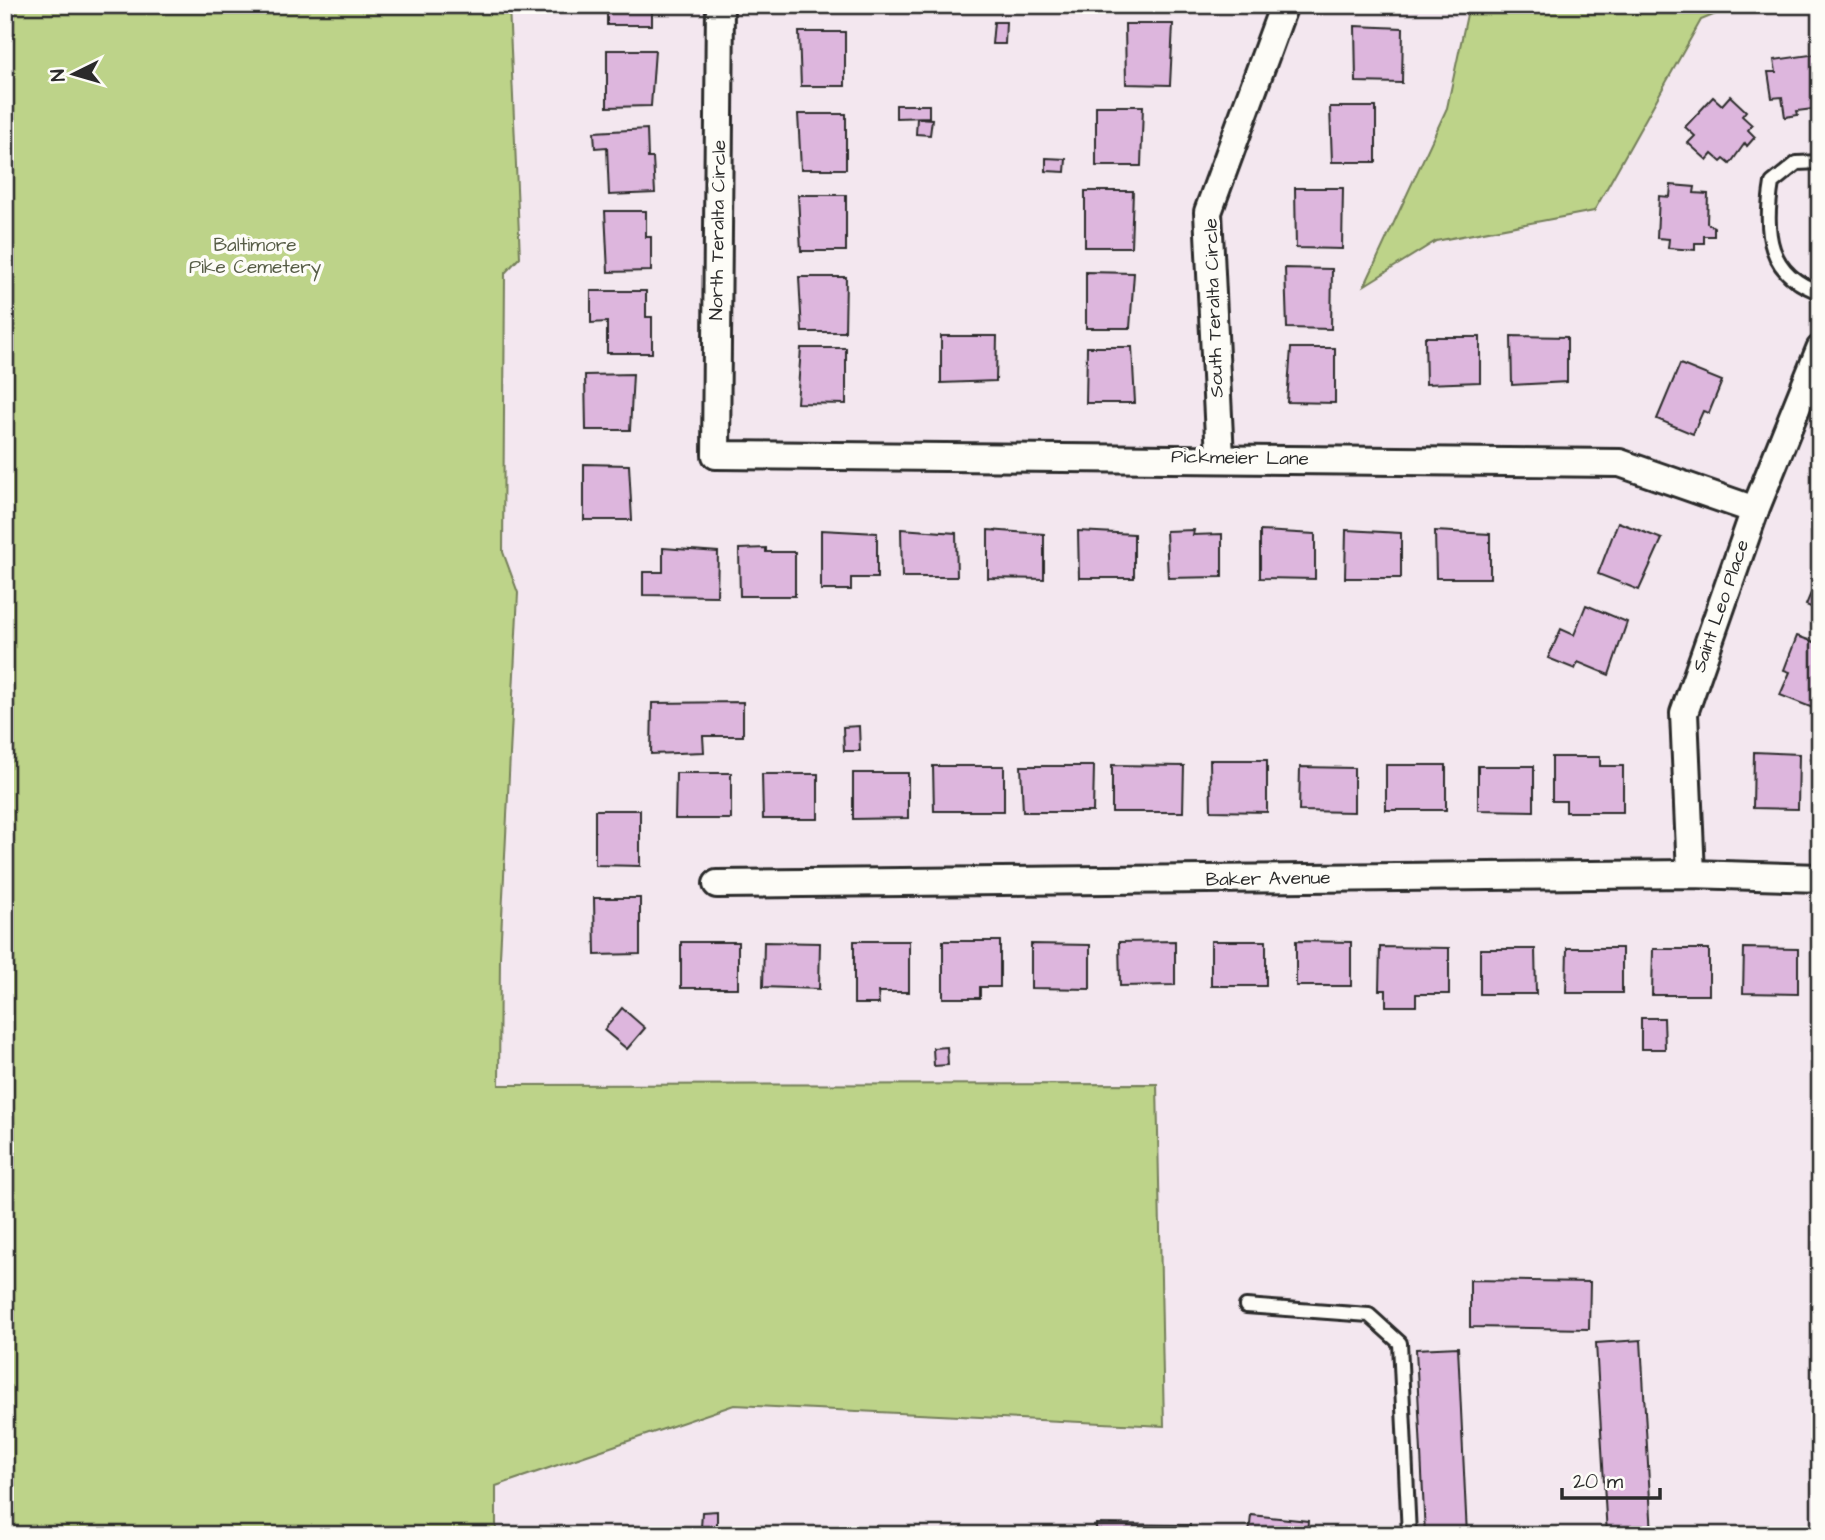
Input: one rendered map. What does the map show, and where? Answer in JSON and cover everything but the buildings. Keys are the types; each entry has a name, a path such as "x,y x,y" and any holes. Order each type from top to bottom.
{"street":[{"name":"North Teralta Circle","path":"716,455 720,5"},
{"name":"South Teralta Circle","path":"1220,457 1208,212 1284,5"},
{"name":"Saint Leo Place","path":"1691,874 1684,713 1755,510 1820,349"},
{"name":"Pickmeier Lane","path":"716,455 1220,457 1620,463 1755,510"},
{"name":"Baker Avenue","path":"717,884 1691,874 1820,878"}],"lane":[{"path":"1820,162 1797,163 1772,183 1766,220 1777,260 1804,287 1820,292"},
{"path":"1246,1306 1369,1315 1400,1343 1409,1535"}],"green space":[{"name":"Baltimore Pike Cemetery","path":"5,5 509,5 520,257 505,273 503,552 518,593 500,957 499,1085 1157,1084 1164,1426 734,1405 496,1486 496,1535 5,1535"},
{"path":"1469,5 1738,5 1701,20 1594,211 1436,241 1365,285 1447,108"}]}
